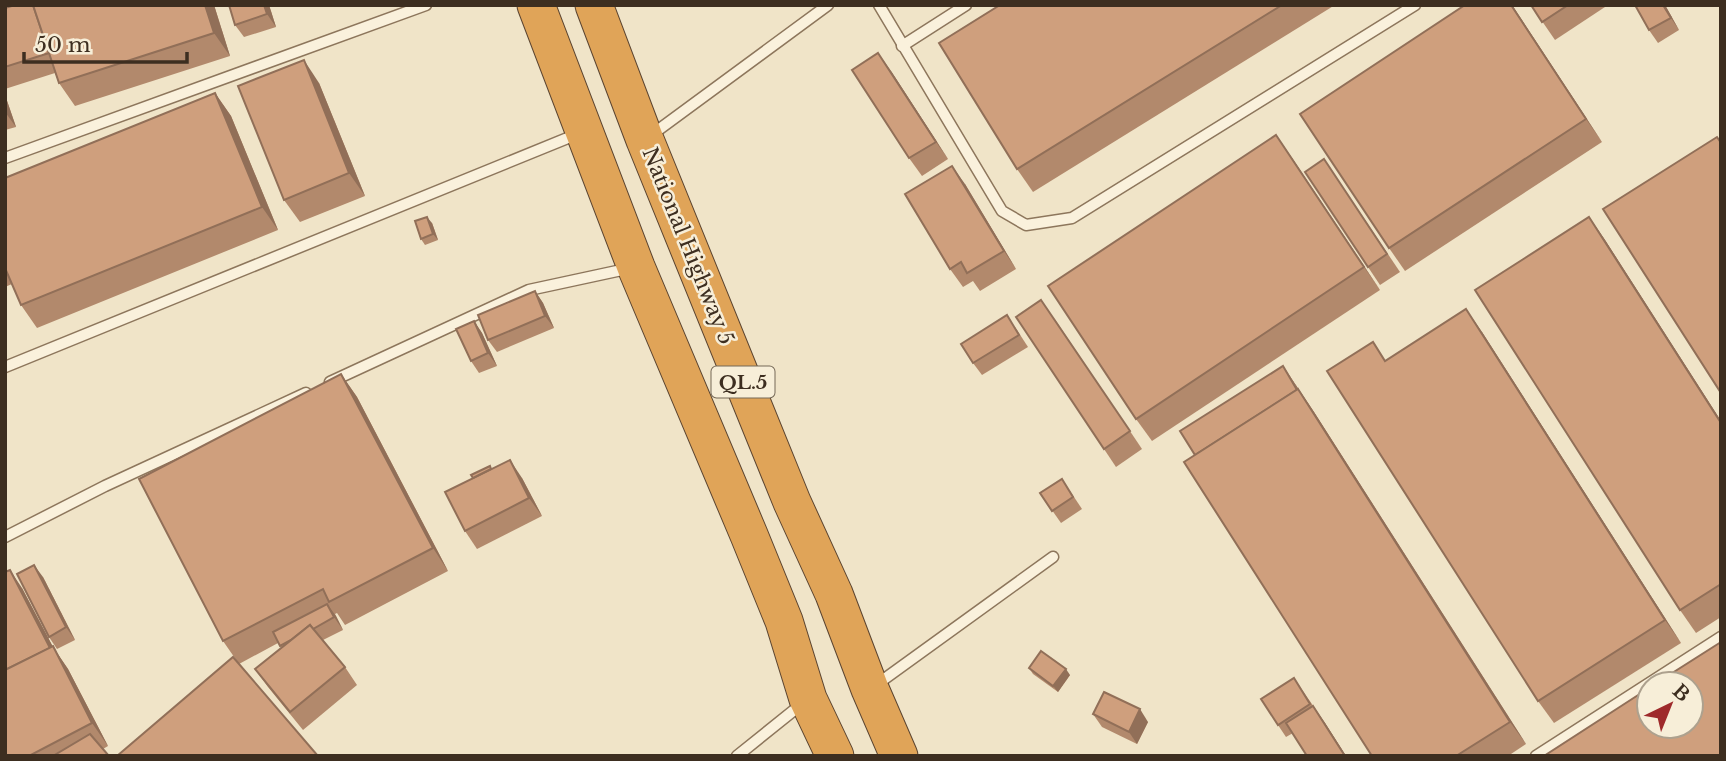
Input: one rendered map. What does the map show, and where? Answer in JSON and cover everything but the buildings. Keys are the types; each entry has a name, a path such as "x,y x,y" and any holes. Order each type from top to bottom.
{"highway":[{"name":"QL.5","path":"536,5 636,267 783,621 808,699 833,755"},
{"name":"National Highway 5","path":"594,5 645,140 792,502 834,594 870,689 900,756"}],"lane":[{"path":"5,158 426,5"},
{"path":"645,140 828,5"},
{"path":"879,5 1002,211 1026,225 1072,218 1415,5"},
{"path":"902,46 966,5"},
{"path":"5,367 583,132"},
{"path":"5,537 105,486 529,290 636,267"},
{"path":"870,689 1053,557"},
{"path":"1536,756 1721,637"},
{"path":"737,756 808,699"}]}
